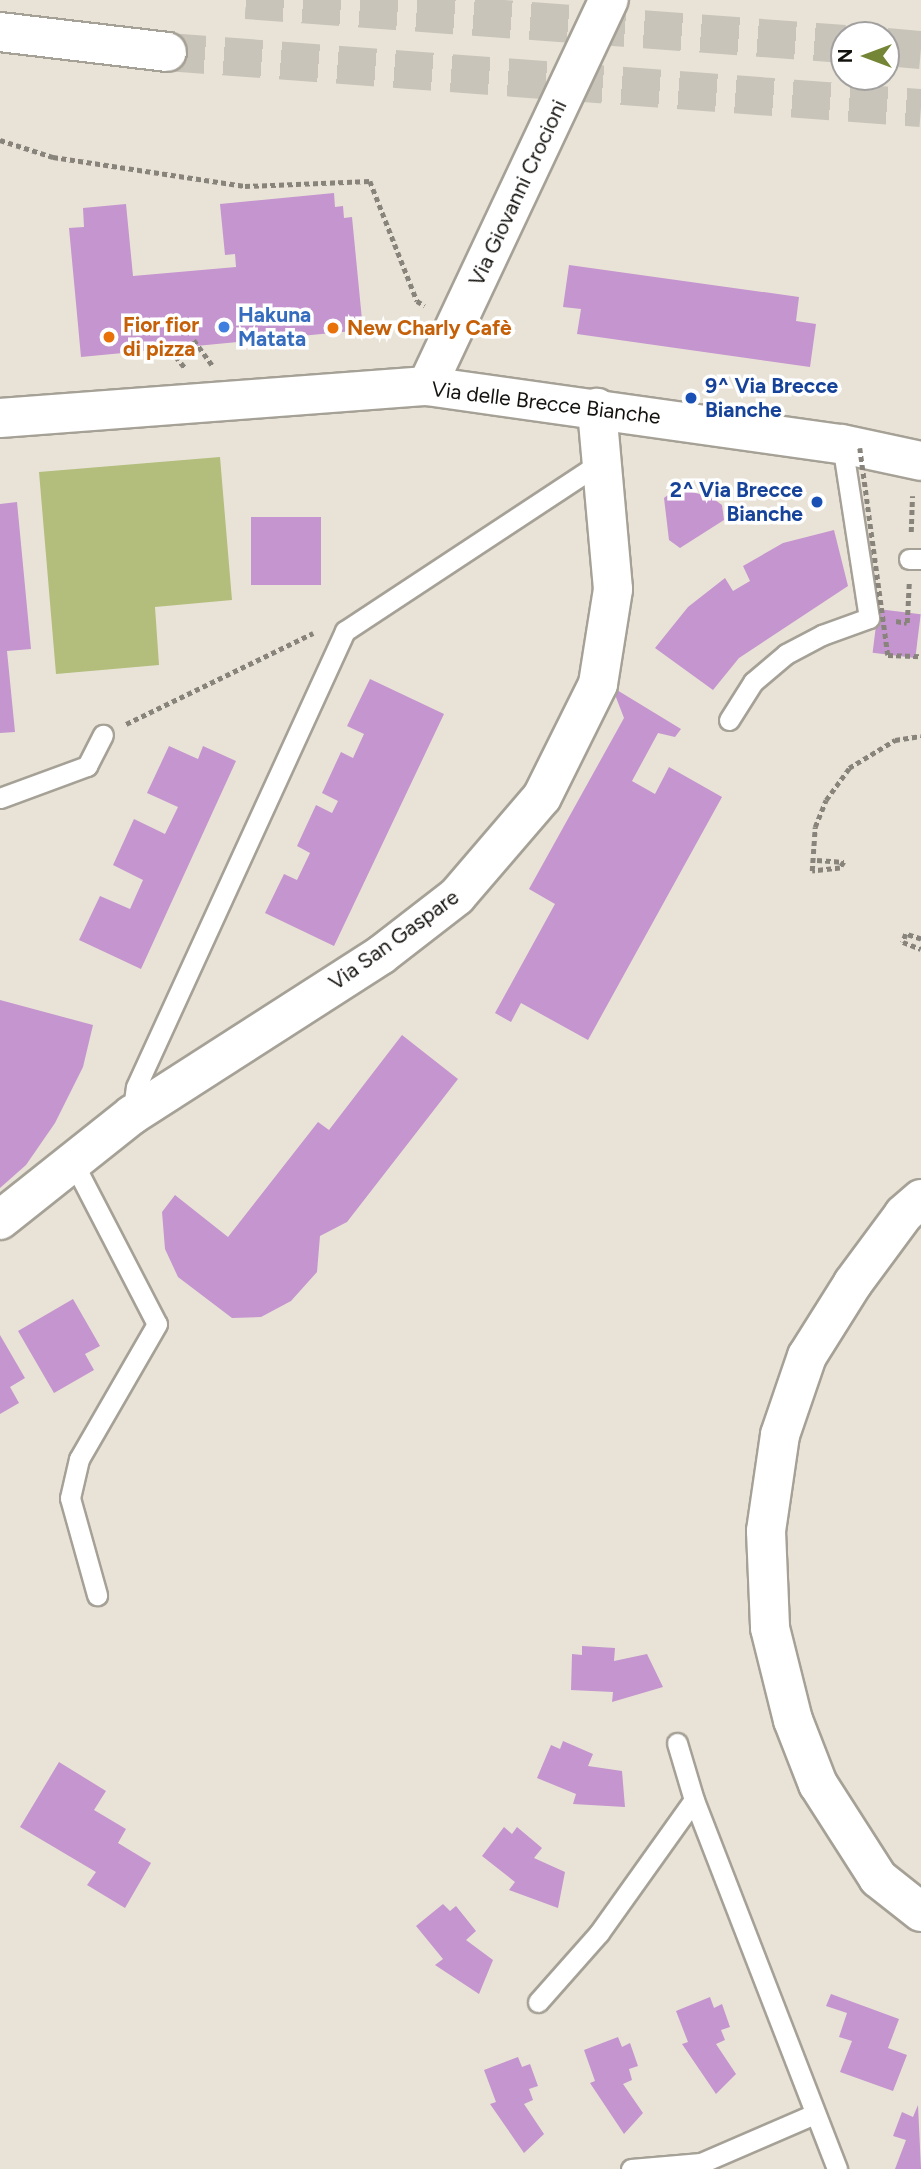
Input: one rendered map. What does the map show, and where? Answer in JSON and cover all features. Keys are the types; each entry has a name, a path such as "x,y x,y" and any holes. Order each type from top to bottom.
{"main road":[{"name":"Via Giovanni Crocioni","path":"427,386 609,0"},
{"path":"0,32 167,52"},
{"name":"Via delle Brecce Bianche","path":"0,418 427,386 851,446 917,461"},
{"name":"Via San Gaspare","path":"0,1220 132,1115 381,955 457,896 542,797 598,684 613,589 597,408"},
{"path":"921,1199 904,1214 860,1273 807,1356 780,1436 766,1531 770,1628 793,1720 818,1784 878,1878 921,1912"}],"lane":[{"path":"729,720 753,681 786,654 822,635 869,618 851,446"},
{"path":"132,1115 135,1087 345,631 601,462"},
{"path":"0,798 87,766 103,735"},
{"path":"73,1162 157,1324 79,1459 70,1499 97,1595"},
{"path":"677,1743 694,1800 812,2115 836,2169"},
{"path":"538,2002 599,1933 694,1800"},
{"path":"631,2169 701,2162 812,2115"}],"path":[{"path":"0,139 53,157 246,186 370,181 417,301 456,325"},
{"path":"194,340 219,374"},
{"path":"164,343 191,375"},
{"path":"851,446 888,655 921,656"},
{"path":"869,618 907,623 915,559 917,461"},
{"path":"103,735 320,630 345,631"},
{"path":"817,860 844,862 840,868 812,871 815,827 826,800 849,768 895,740 921,736"},
{"path":"921,939 906,934 903,942 921,949"}],"green space":[{"path":"220,457 232,600 155,607 159,665 56,674 39,472"}],"building":[{"path":"334,193 335,207 343,206 344,218 352,217 363,330 81,357 69,228 84,227 83,208 126,204 133,276 236,267 235,254 225,255 220,204"},
{"path":"569,265 799,297 796,321 816,324 810,367 577,334 581,309 563,307"},
{"path":"677,488 711,497 722,505 724,520 680,548 669,540 664,498"},
{"path":"17,502 31,649 7,651 15,732 0,733 0,504"},
{"path":"251,517 321,517 321,585 251,585"},
{"path":"834,530 848,586 739,658 713,690 655,648 688,607 725,578 733,591 750,581 743,566 783,543"},
{"path":"878,609 921,614 915,658 873,653"},
{"path":"370,679 444,714 334,946 265,913 284,874 297,880 310,853 297,846 316,805 332,813 338,801 322,793 341,752 353,758 364,734 347,726"},
{"path":"612,687 681,729 675,737 658,733 632,781 655,794 669,767 722,797 588,1040 521,1003 511,1022 495,1013 555,904 529,889 624,718"},
{"path":"169,746 198,759 203,746 236,761 141,969 79,940 100,896 130,909 143,880 113,865 134,819 165,834 178,807 147,793"},
{"path":"0,1000 93,1025 83,1067 55,1123 26,1165 0,1188"},
{"path":"402,1035 458,1079 347,1222 320,1236 317,1272 291,1301 261,1317 232,1318 178,1277 165,1249 162,1212 175,1195 228,1237 318,1122 329,1130"},
{"path":"73,1299 100,1346 85,1354 94,1370 54,1393 18,1331"},
{"path":"0,1335 25,1378 10,1387 19,1403 0,1414"},
{"path":"582,1646 615,1648 614,1661 647,1654 663,1687 612,1702 613,1692 571,1690 572,1654 582,1655"},
{"path":"563,1741 593,1754 588,1766 622,1771 625,1807 573,1804 576,1794 537,1778 551,1745 560,1749"},
{"path":"59,1762 106,1791 94,1810 126,1829 118,1843 151,1863 125,1908 87,1885 96,1872 20,1827"},
{"path":"504,1827 512,1834 517,1827 542,1848 534,1858 565,1872 558,1908 509,1890 515,1882 482,1856"},
{"path":"443,1904 450,1911 456,1906 476,1931 466,1940 493,1960 479,1994 435,1965 443,1959 416,1926"},
{"path":"831,1994 899,2019 888,2048 907,2055 893,2091 840,2072 852,2041 839,2037 847,2013 826,2006"},
{"path":"710,1997 714,2008 722,2004 730,2027 721,2030 725,2040 716,2044 736,2074 716,2094 682,2044 688,2042 676,2011"},
{"path":"618,2037 622,2047 630,2043 638,2066 629,2069 632,2080 623,2084 643,2113 624,2134 590,2083 595,2081 584,2050"},
{"path":"518,2057 522,2067 530,2064 538,2086 529,2089 533,2100 524,2104 544,2134 524,2153 490,2104 496,2102 484,2070"},
{"path":"918,2105 921,2169 895,2169 906,2140 893,2136 902,2112 913,2117"}],"tunnel":[{"path":"246,0 830,43"},
{"path":"900,48 921,50"},
{"path":"167,52 921,108"}],"place":[{"name":"Hakuna Matata","path":"224,327"},
{"name":"New Charly Cafè","path":"333,328"},
{"name":"Fior fior di pizza","path":"109,337"},
{"name":"9^ Via Brecce Bianche","path":"691,398"},
{"name":"2^ Via Brecce Bianche","path":"817,502"}]}
